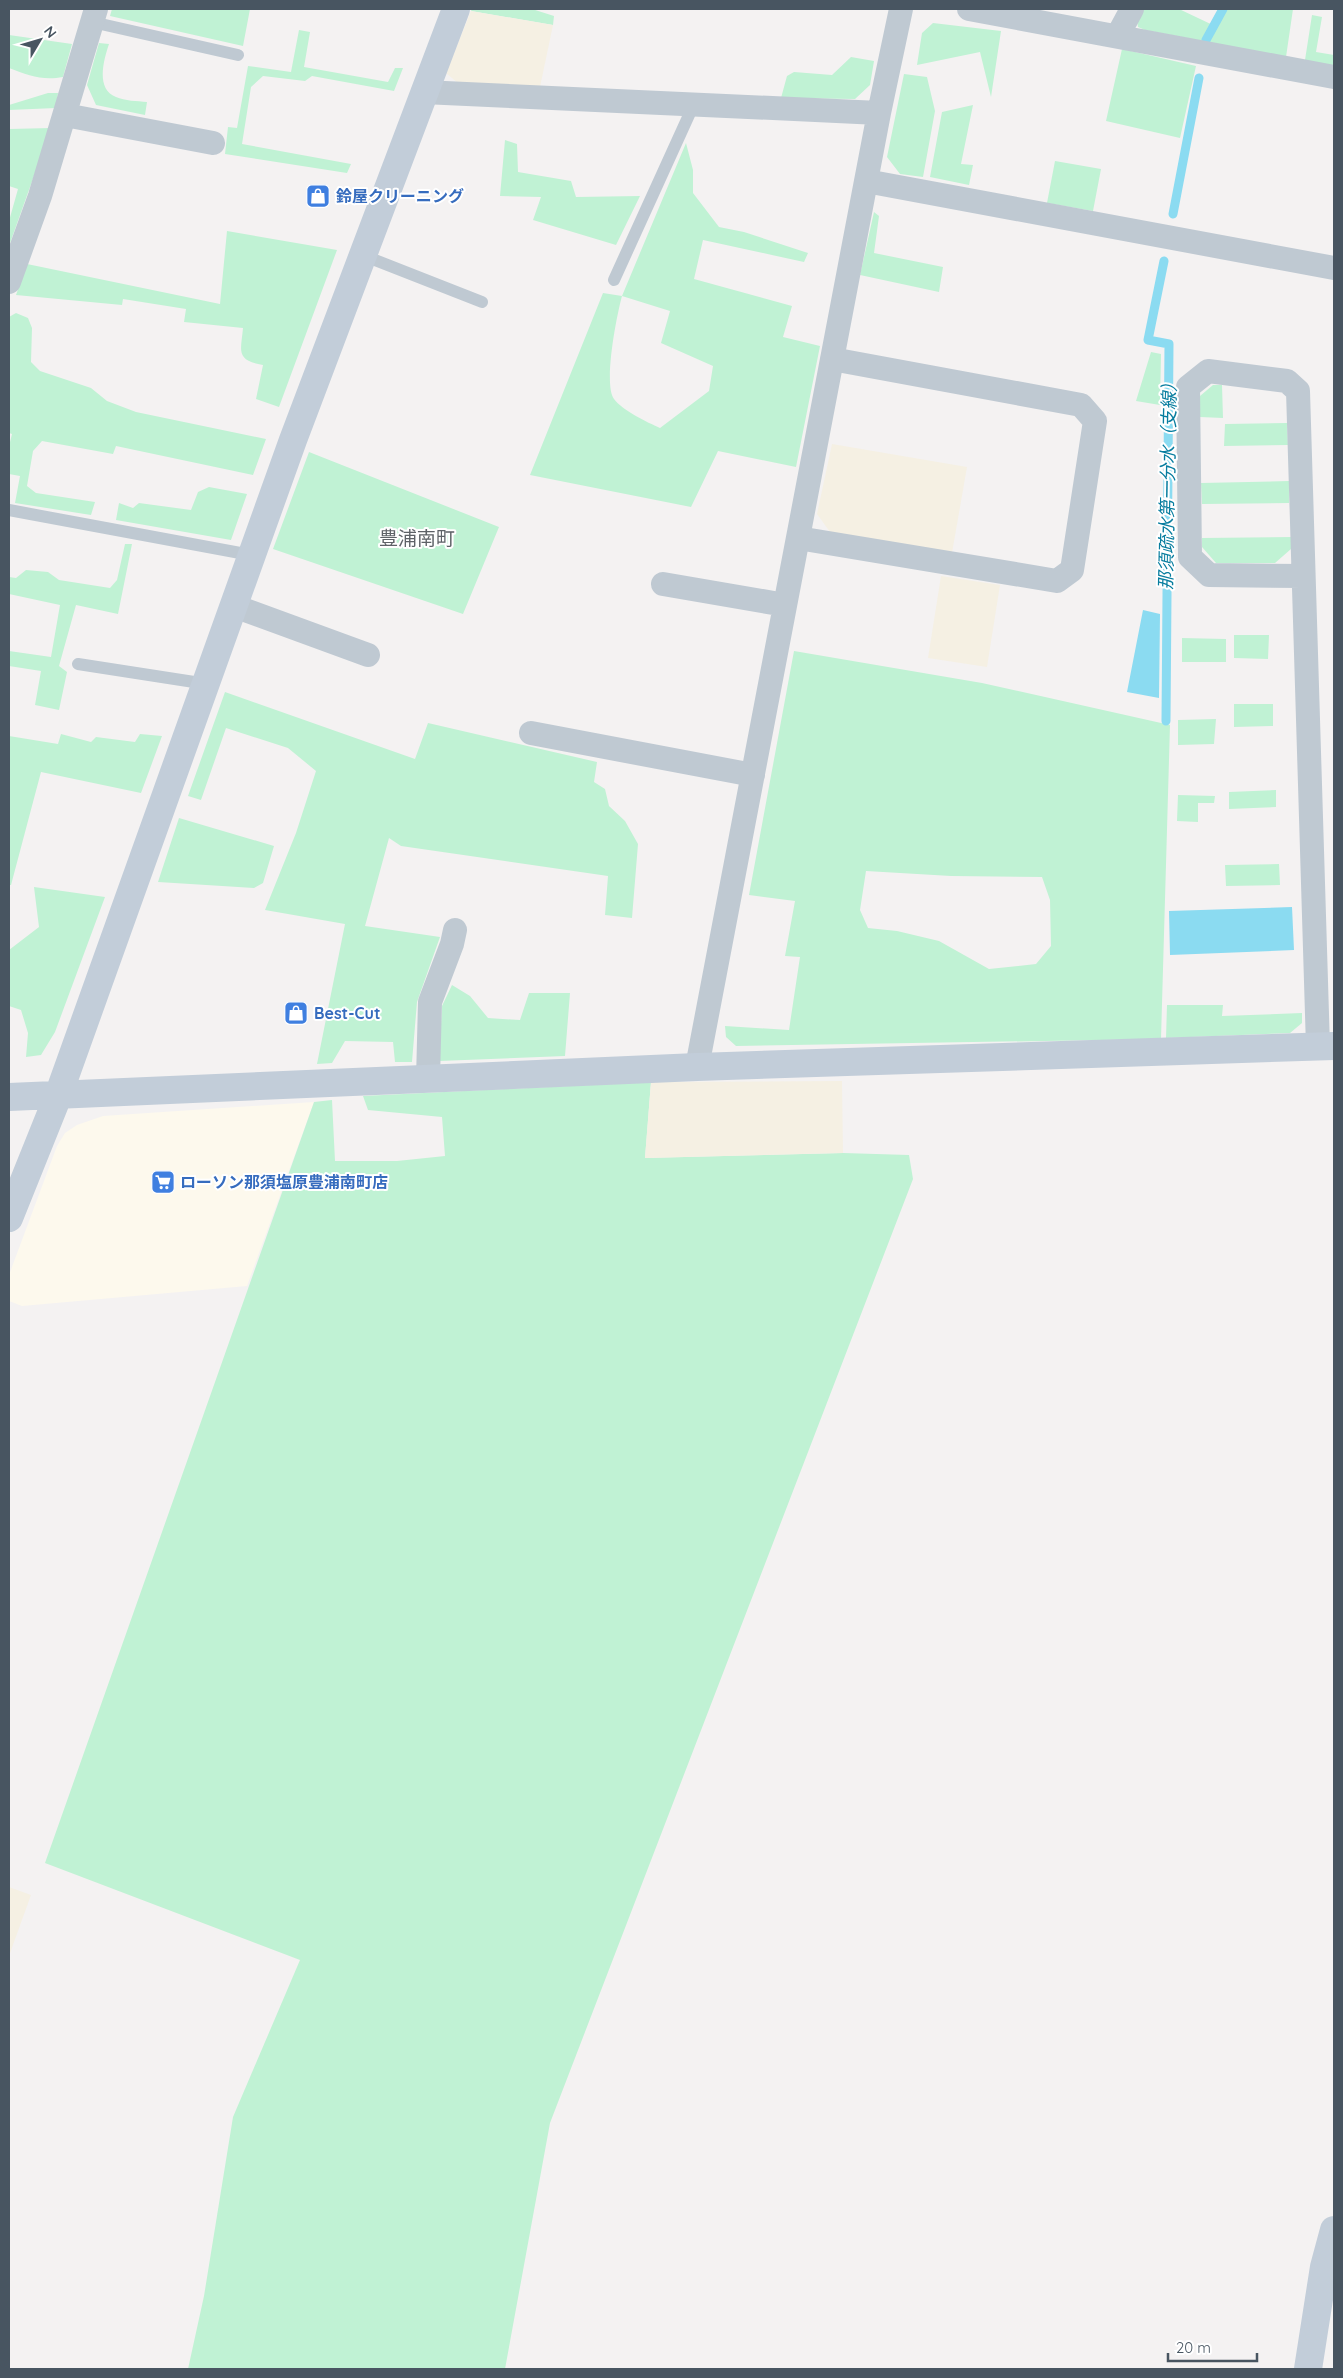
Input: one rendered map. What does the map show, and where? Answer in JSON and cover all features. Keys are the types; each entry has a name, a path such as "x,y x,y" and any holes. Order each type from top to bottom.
{"street":[{"path":"9,1218 58,1096 252,555 362,255 456,9"},
{"path":"697,1067 878,113 900,9"},
{"path":"969,9 1118,35 1334,77"},
{"path":"1118,35 1132,9"},
{"path":"9,282 40,196 94,15"},
{"path":"423,92 878,113"},
{"path":"65,114 214,143"},
{"path":"866,181 1334,268"},
{"path":"798,538 1057,581 1072,570 1095,421 1080,405 832,359"},
{"path":"9,1097 697,1067 1326,1046 1303,576 1298,391 1287,380 1208,371 1188,387 1190,557 1209,575 1303,576"},
{"path":"663,584 785,605"},
{"path":"234,606 368,655"},
{"path":"531,733 753,775"},
{"path":"428,1079 430,1002 452,944 455,930"},
{"path":"1308,2369 1324,2267 1334,2230"}],"lane":[{"path":"94,15 238,55"},
{"path":"614,280 694,104"},
{"path":"362,255 482,302"},
{"path":"9,510 252,555"},
{"path":"78,664 207,684"}],"shaded area":[{"path":"314,1102 247,1286 22,1306 9,1301 9,1275 57,1146 65,1133 77,1125 103,1116"}],"green space":[{"path":"112,9 250,9 243,46 110,16"},
{"path":"472,9 532,9 554,16 553,25 471,11"},
{"path":"1143,9 1179,9 1217,27 1227,9 1293,9 1286,57 1145,30 1138,27 1137,20"},
{"path":"1312,15 1322,17 1316,52 1334,55 1334,66 1305,60"},
{"path":"933,23 1001,31 991,97 980,52 917,65 922,33"},
{"path":"299,30 310,32 304,67 388,82 395,68 403,68 394,91 312,76 305,81 263,76 251,87 242,144 351,164 347,173 225,154 228,127 237,128 248,66 291,72"},
{"path":"9,35 72,44 63,77 42,78 9,68"},
{"path":"99,43 109,44 103,65 105,87 109,93 116,97 131,101 147,102 145,115 96,105 87,85"},
{"path":"1122,49 1196,66 1180,138 1106,121"},
{"path":"851,57 874,61 870,85 855,99 781,98 787,76 794,72 832,75"},
{"path":"904,74 927,77 935,111 923,177 900,174 887,157"},
{"path":"48,93 58,93 56,108 9,110 9,105"},
{"path":"973,105 961,164 973,165 969,185 930,177 942,112"},
{"path":"51,128 9,246 9,221 18,189 9,186 9,129"},
{"path":"505,140 517,144 518,172 571,181 576,197 640,196 616,245 533,220 541,197 500,196"},
{"path":"686,143 693,170 693,193 719,227 744,232 808,253 804,262 703,240 694,279 792,306 783,337 820,346 796,467 718,451 691,507 530,475 603,293 622,296","holes":["622,296 670,311 661,343 713,366 709,391 660,428 629,412 614,399 611,391 610,365 614,333"]},
{"path":"1055,161 1101,169 1093,211 1047,203"},
{"path":"874,212 879,216 874,253 943,267 939,292 860,275"},
{"path":"227,231 337,250 279,407 256,399 263,365 254,363 244,357 241,348 243,328 184,322 186,309 123,299 122,305 16,295 27,264 220,304"},
{"path":"16,313 28,318 32,328 31,362 40,371 91,388 107,401 136,412 266,439 253,475 116,446 113,454 42,441 33,451 27,486 36,493 95,502 91,515 15,503 20,476 9,474 9,446 12,434 9,433 9,317"},
{"path":"1151,352 1161,354 1160,405 1136,401"},
{"path":"1213,385 1222,385 1223,418 1200,417 1200,396"},
{"path":"1287,423 1288,445 1224,446 1225,424"},
{"path":"309,452 499,527 463,614 273,549"},
{"path":"1289,481 1289,503 1202,504 1201,483"},
{"path":"209,487 247,494 231,540 116,520 119,503 133,508 139,503 191,510 198,492"},
{"path":"1293,537 1291,549 1275,563 1216,563 1202,547 1202,538"},
{"path":"125,544 132,544 118,614 76,605 59,666 67,672 59,710 35,705 41,671 9,666 9,651 51,657 60,605 9,594 9,577 16,578 26,570 48,572 59,580 110,588 117,580"},
{"path":"1234,635 1269,635 1268,659 1234,658"},
{"path":"1182,638 1226,639 1226,662 1182,662"},
{"path":"794,651 982,683 1170,725 1161,1039 736,1046 726,1037 725,1026 789,1030 800,957 785,956 795,901 749,895","holes":["866,871 951,876 1042,877 1050,900 1051,946 1036,964 989,969 939,941 897,931 868,928 860,910"]},
{"path":"225,692 415,759 428,723 597,762 594,782 605,789 609,806 625,821 638,844 632,918 605,915 608,876 401,846 389,838 365,926 440,937 417,1002 412,1062 395,1062 393,1042 345,1041 332,1063 317,1064 345,924 265,910 296,833 316,771 288,748 226,728 201,800 188,796"},
{"path":"1234,704 1273,704 1273,726 1234,727"},
{"path":"1216,719 1214,744 1178,745 1178,720"},
{"path":"61,734 91,742 96,737 135,742 140,734 162,736 141,793 41,772 11,885 9,885 9,736 58,744"},
{"path":"1276,790 1276,807 1229,809 1229,792"},
{"path":"1178,795 1215,796 1214,803 1198,803 1198,822 1177,821"},
{"path":"179,818 274,846 263,883 254,888 158,882"},
{"path":"1279,864 1280,885 1226,886 1225,865"},
{"path":"34,887 105,897 55,1032 41,1055 26,1057 28,1033 21,1010 9,1006 9,950 39,927"},
{"path":"452,985 470,996 488,1018 520,1020 529,993 570,993 565,1056 439,1061 442,1006"},
{"path":"1167,1005 1223,1005 1222,1016 1302,1013 1302,1023 1290,1033 1166,1038"},
{"path":"651,1082 645,1158 843,1153 909,1155 913,1179 550,2123 505,2369 188,2369 204,2296 233,2117 300,1960 45,1863 314,1102 332,1100 335,1161 397,1161 445,1156 442,1117 368,1110 363,1096"}],"sand":[{"path":"471,11 553,25 540,87 459,84 446,73"},
{"path":"832,444 967,467 952,553 830,532 817,514"},
{"path":"941,576 1000,585 987,667 928,658"},
{"path":"842,1081 843,1153 645,1158 651,1082"},
{"path":"9,1887 31,1895 9,1956"}],"water":[{"path":"1143,610 1160,614 1159,698 1127,692"},
{"path":"1292,907 1294,950 1170,955 1169,911"}],"waterway":[{"name":"那須疏水第一分水（支線）","path":"1206,40 1223,9"},
{"name":"那須疏水第一分水（支線）","path":"1173,214 1199,78"},
{"name":"那須疏水第一分水（支線）","path":"1164,261 1148,340 1169,344 1166,721"}],"place":[{"name":"鈴屋クリーニング","path":"318,196"},
{"name":"Best-Cut","path":"296,1013"},
{"name":"ローソン那須塩原豊浦南町店","path":"163,1182"}],"district":[{"name":"豊浦南町","path":"417,538"}]}
